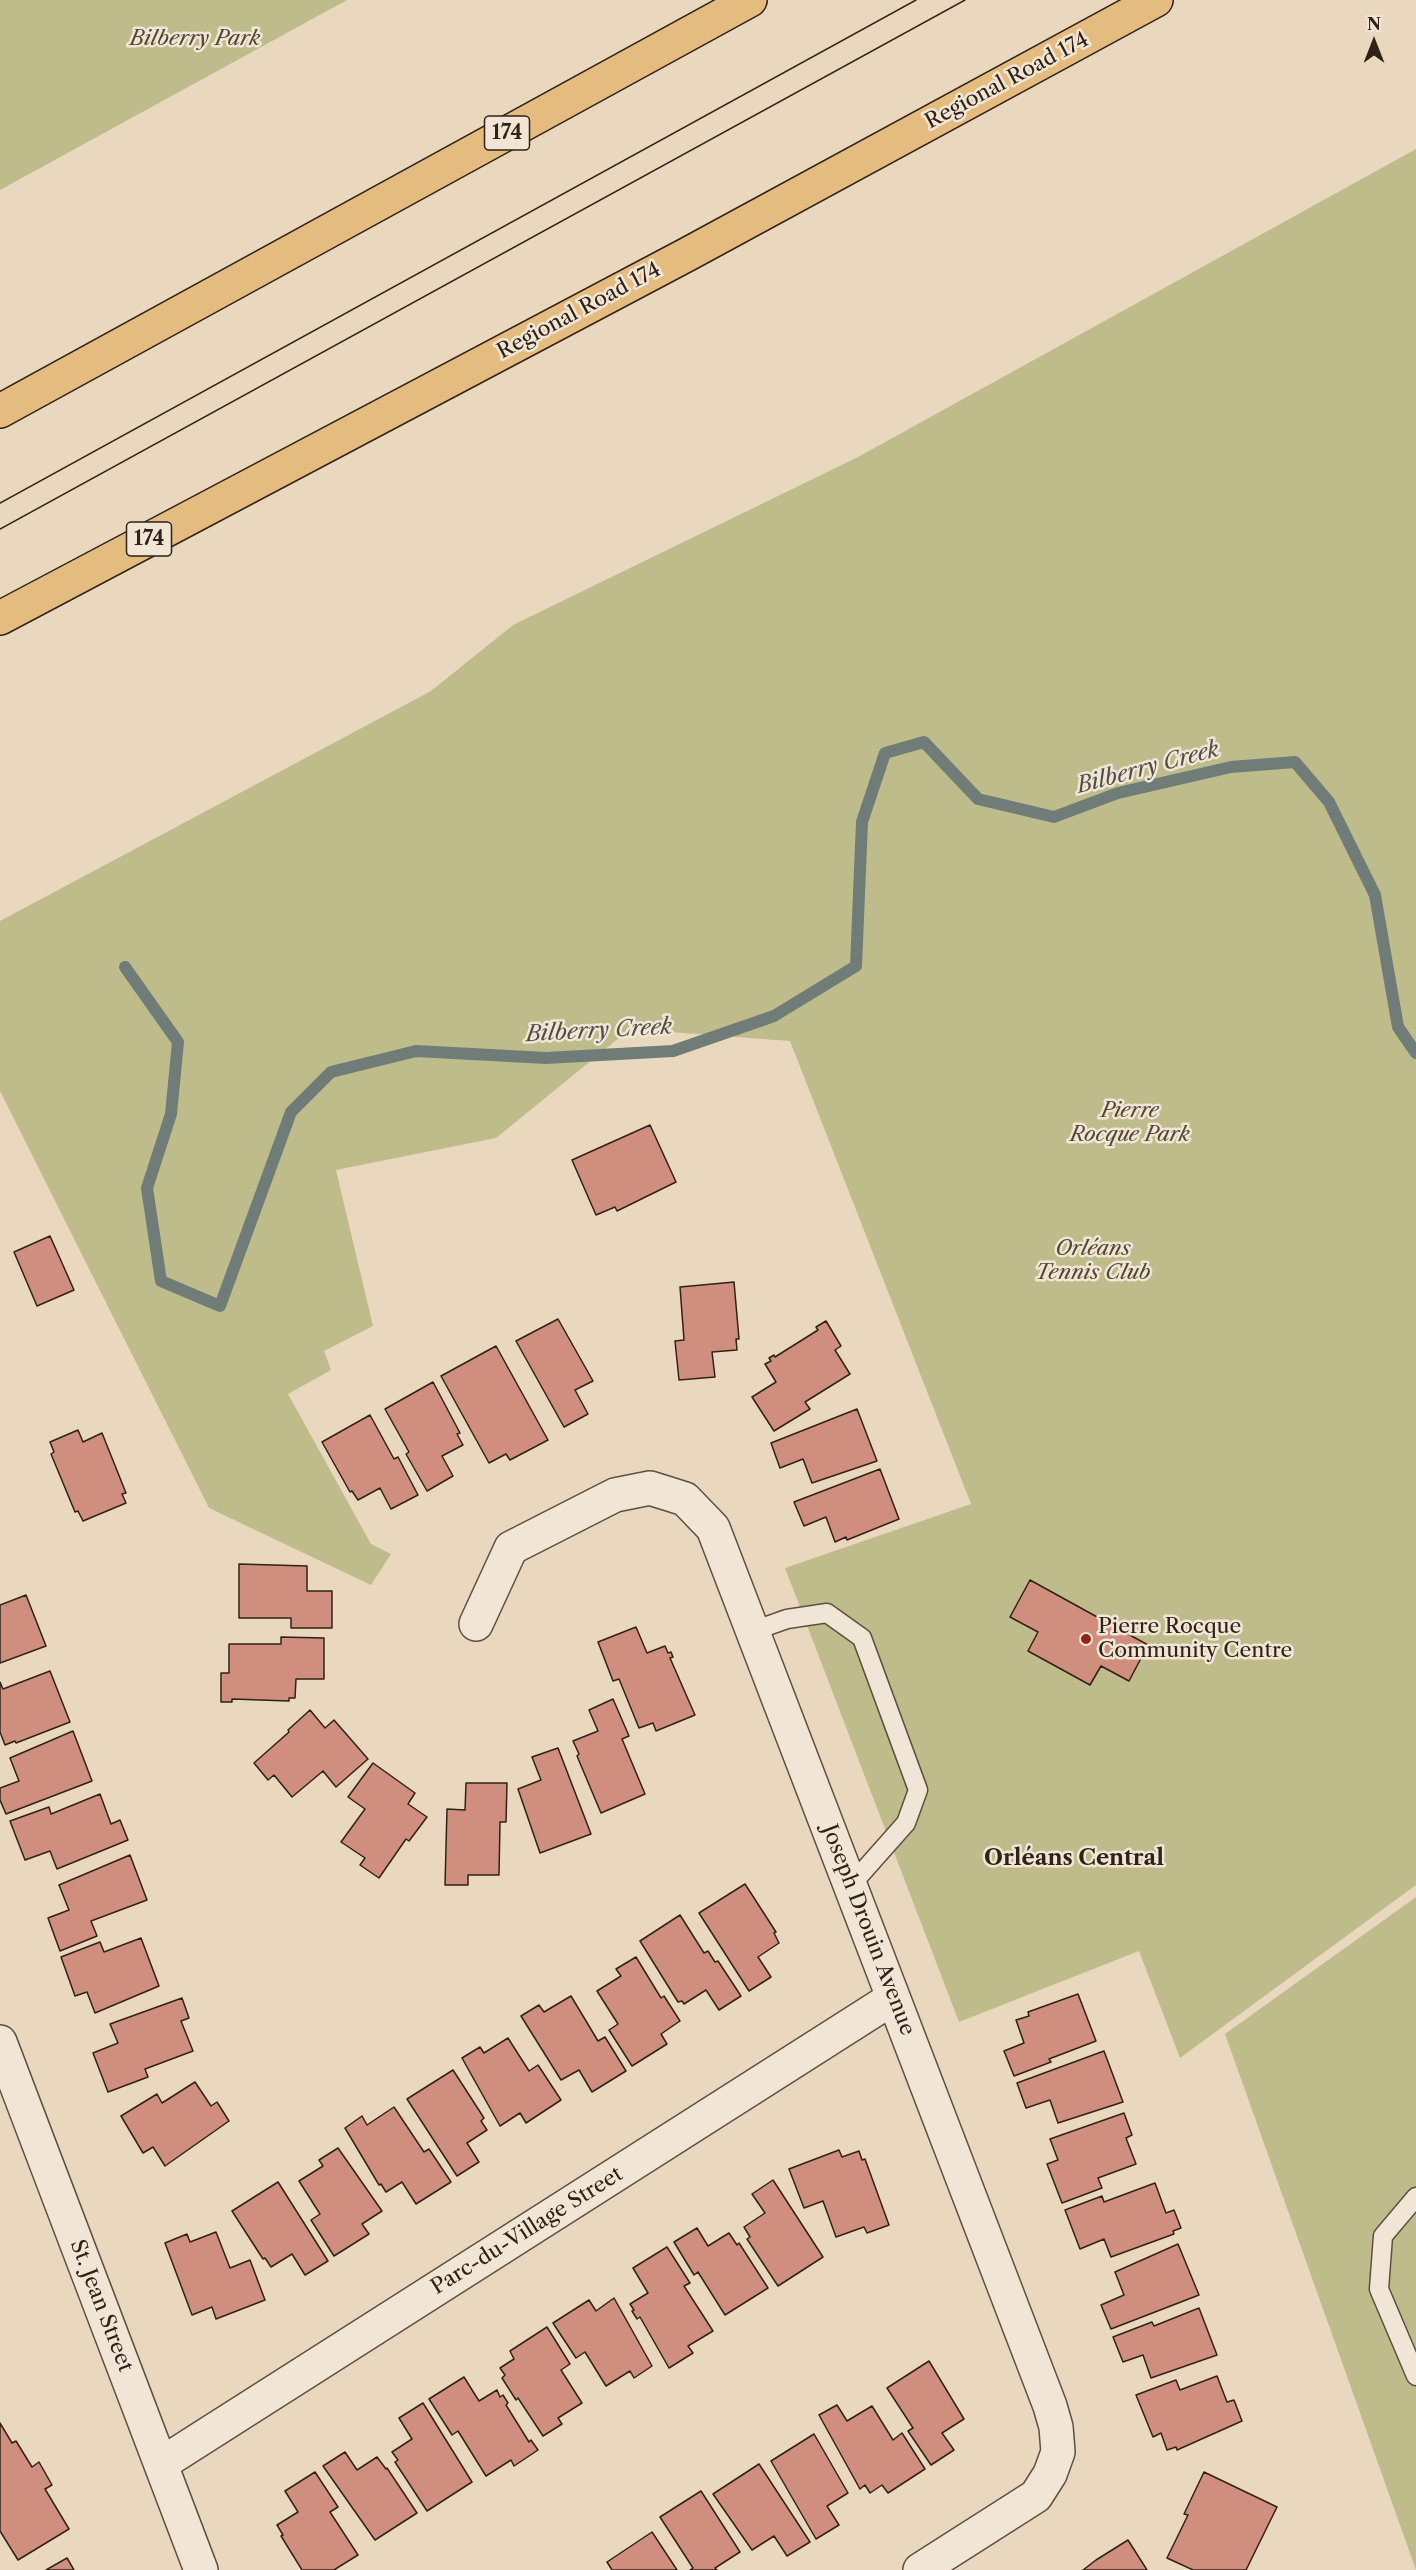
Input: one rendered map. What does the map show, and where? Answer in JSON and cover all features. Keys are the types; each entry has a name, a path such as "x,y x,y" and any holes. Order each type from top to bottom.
{"highway":[{"name":"174","path":"0,411 750,0"},
{"name":"Regional Road 174","path":"0,618 688,254 1156,0"},
{"path":"688,254 1174,0"}],"street":[{"name":"Joseph Drouin Avenue","path":"476,1624 511,1548 615,1495 650,1488 685,1499 713,1527 1050,2406 1056,2427 1058,2452 1050,2474 1036,2496 920,2570"},
{"name":"Parc-du-Village Street","path":"161,2464 893,1998"},
{"name":"St. Jean Street","path":"0,2042 201,2570"}],"lane":[{"path":"753,1631 787,1619 827,1613 862,1638 918,1790 906,1823 851,1886"},
{"path":"1416,2198 1383,2236 1378,2289 1416,2376"}],"green space":[{"name":"Bilberry Park","path":"0,0 347,0 0,190"},
{"name":"Pierre Rocque Park","path":"1416,149 1416,1885 1180,2058 1139,1951 959,2022 785,1568 971,1504 790,1041 630,1029 496,1138 336,1170 373,1326 324,1351 331,1370 288,1394 371,1544 391,1554 371,1585 209,1508 0,1091 0,921 431,691 513,625 858,457"},
{"path":"1416,1897 1416,2570 1225,2034"}],"building":[{"path":"650,1125 676,1182 617,1211 615,1207 596,1215 572,1160"},
{"path":"50,1236 74,1290 37,1306 14,1252"},
{"path":"734,1282 739,1339 736,1339 737,1350 712,1352 715,1377 679,1380 675,1341 684,1340 680,1287"},
{"path":"558,1319 593,1381 575,1390 588,1414 564,1427 516,1341"},
{"path":"826,1321 841,1346 835,1350 850,1374 805,1402 810,1409 774,1431 752,1397 776,1382 765,1364 771,1361 769,1358 774,1355 775,1357 818,1330 816,1327"},
{"path":"496,1346 548,1440 510,1460 506,1454 489,1463 441,1376"},
{"path":"433,1382 460,1433 457,1434 463,1445 442,1456 453,1476 427,1491 406,1454 409,1452 385,1409"},
{"path":"857,1409 877,1461 812,1483 803,1459 780,1468 771,1443"},
{"path":"370,1415 394,1459 398,1457 418,1495 391,1509 380,1488 358,1500 352,1491 350,1492 322,1442"},
{"path":"78,1430 83,1442 102,1433 126,1493 122,1494 126,1503 83,1521 78,1511 75,1512 51,1454 54,1452 50,1442"},
{"path":"880,1469 899,1519 847,1540 846,1537 835,1542 826,1517 804,1526 794,1502"},
{"path":"239,1564 307,1566 307,1591 332,1591 332,1628 291,1628 291,1618 239,1618"},
{"name":"Pierre Rocque Community Centre","path":"1030,1580 1148,1645 1129,1681 1101,1666 1090,1685 1028,1651 1038,1632 1010,1617"},
{"path":"26,1595 46,1646 0,1663 0,1605"},
{"path":"636,1627 647,1653 665,1646 668,1653 671,1652 673,1657 670,1658 695,1715 656,1731 653,1723 639,1728 619,1679 613,1681 598,1642"},
{"path":"281,1637 324,1638 324,1679 296,1679 295,1698 289,1698 289,1701 232,1699 232,1702 221,1702 221,1673 229,1673 229,1644 281,1644"},
{"path":"50,1671 70,1722 5,1745 0,1732 0,1682 3,1689"},
{"path":"613,1699 629,1736 622,1739 645,1794 601,1813 573,1741 598,1731 589,1710"},
{"path":"310,1710 325,1728 334,1720 368,1759 336,1787 323,1771 292,1797 274,1775 268,1780 254,1763"},
{"path":"73,1731 92,1781 6,1814 0,1800 0,1788 19,1781 10,1758"},
{"path":"558,1748 591,1834 540,1853 518,1789 541,1780 532,1757"},
{"path":"373,1763 415,1793 408,1804 427,1817 409,1841 406,1839 379,1878 360,1865 365,1858 341,1842 365,1809 348,1797"},
{"path":"466,1783 507,1783 506,1822 500,1822 499,1875 468,1875 468,1885 445,1885 447,1809 465,1810"},
{"path":"100,1794 111,1824 120,1820 128,1840 57,1869 50,1851 25,1860 10,1821 49,1807 51,1814"},
{"path":"130,1855 147,1900 91,1921 97,1936 60,1951 48,1918 69,1910 59,1885"},
{"path":"745,1884 776,1932 774,1933 779,1943 758,1957 771,1977 749,1991 699,1913"},
{"path":"680,1915 704,1953 708,1951 715,1962 718,1961 741,1996 719,2010 706,1990 684,2004 682,2001 678,2002 640,1941"},
{"path":"141,1938 159,1986 95,2013 87,1992 75,1996 61,1957 100,1942 104,1952"},
{"path":"636,1957 661,1998 664,1996 680,2021 661,2034 667,2044 632,2066 609,2030 618,2024 597,1991 621,1976 616,1969"},
{"path":"1078,1994 1096,2041 1049,2059 1051,2062 1014,2076 1004,2051 1024,2043 1016,2020 1029,2016 1028,2012"},
{"path":"571,1996 598,2041 605,2037 626,2071 592,2092 579,2070 561,2080 521,2016 539,2005 544,2012"},
{"path":"182,1998 189,2018 181,2021 193,2051 145,2069 148,2077 108,2092 93,2053 118,2043 110,2024"},
{"path":"508,2038 529,2071 538,2065 561,2100 526,2123 520,2113 500,2126 462,2058 480,2047 484,2053"},
{"path":"1104,2051 1123,2102 1058,2123 1050,2100 1026,2108 1017,2083"},
{"path":"453,2070 484,2118 481,2121 487,2130 467,2143 479,2162 457,2176 407,2099"},
{"path":"195,2082 211,2106 217,2102 229,2121 165,2166 153,2147 143,2153 121,2116 157,2094 162,2103"},
{"path":"394,2107 424,2152 429,2149 451,2182 416,2204 402,2182 386,2192 381,2184 379,2185 345,2128 362,2116 367,2125"},
{"path":"1124,2113 1132,2135 1126,2138 1136,2164 1098,2178 1102,2188 1062,2203 1047,2164 1058,2160 1050,2139"},
{"path":"338,2148 382,2211 362,2224 369,2234 334,2256 311,2220 320,2214 299,2181 323,2166 319,2160"},
{"path":"839,2150 842,2157 859,2151 862,2160 865,2159 889,2225 867,2233 864,2227 836,2237 823,2201 804,2208 789,2169"},
{"path":"773,2180 823,2257 778,2286 747,2239 750,2237 744,2227 765,2213 752,2194"},
{"path":"278,2182 328,2261 305,2275 292,2254 271,2267 265,2258 263,2259 232,2211"},
{"path":"1155,2183 1166,2213 1174,2210 1181,2228 1173,2231 1174,2234 1111,2257 1104,2239 1080,2249 1065,2210 1102,2196 1104,2202"},
{"path":"697,2228 708,2246 729,2233 737,2245 739,2243 768,2288 725,2315 698,2272 694,2275 674,2242"},
{"path":"216,2232 230,2268 250,2260 265,2300 216,2319 212,2307 192,2315 165,2243 187,2234 190,2242"},
{"path":"1178,2244 1199,2295 1111,2329 1101,2305 1124,2295 1115,2272"},
{"path":"667,2247 690,2283 684,2286 713,2331 688,2346 693,2353 669,2368 640,2317 637,2319 632,2311 634,2310 630,2304 648,2293 633,2268"},
{"path":"614,2298 652,2366 634,2378 630,2371 606,2386 585,2352 576,2358 553,2323 589,2300 596,2311"},
{"path":"1199,2308 1217,2355 1151,2378 1143,2355 1123,2362 1113,2337 1152,2322 1154,2326"},
{"path":"547,2327 570,2364 561,2370 582,2403 558,2418 562,2424 543,2436 502,2378 505,2375 500,2368 514,2359 510,2351"},
{"path":"929,2361 964,2419 942,2433 954,2450 931,2465 908,2431 913,2428 887,2388"},
{"path":"1217,2376 1227,2402 1234,2400 1242,2421 1177,2450 1176,2447 1167,2450 1161,2433 1153,2437 1136,2395 1176,2380 1180,2390"},
{"path":"464,2377 479,2401 497,2390 500,2397 503,2395 508,2403 506,2405 529,2442 531,2440 538,2450 514,2466 511,2460 486,2476 458,2431 452,2435 429,2399"},
{"path":"423,2403 472,2482 427,2511 395,2462 398,2460 392,2452 412,2439 399,2418"},
{"path":"837,2405 847,2421 872,2406 893,2440 902,2433 925,2469 888,2493 882,2485 870,2493 865,2485 860,2489 819,2415"},
{"path":"0,2423 12,2443 16,2441 32,2467 39,2462 52,2485 45,2489 69,2529 18,2560 0,2531"},
{"path":"814,2434 848,2493 827,2506 839,2525 816,2539 771,2461"},
{"path":"345,2452 357,2470 377,2457 417,2513 375,2540 323,2466"},
{"path":"759,2464 810,2542 787,2556 774,2536 752,2550 713,2494"},
{"path":"315,2472 338,2507 330,2512 358,2555 334,2570 302,2570 281,2536 283,2535 277,2525 298,2512 285,2491"},
{"path":"1204,2472 1277,2507 1246,2570 1193,2570 1167,2558 1188,2515 1184,2514"},
{"path":"701,2491 740,2552 715,2568 717,2570 690,2570 693,2568 660,2517"},
{"path":"652,2532 677,2570 612,2570 607,2562"},
{"path":"1128,2540 1147,2570 1083,2570 1096,2560"},
{"path":"67,2558 74,2570 46,2570"}],"waterway":[{"name":"Bilberry Creek","path":"125,967 178,1042 171,1114 147,1188 161,1281 220,1306 291,1112 331,1072 416,1051 546,1058 673,1051 774,1016 856,966 862,822 885,753 924,742 978,799 1054,817 1118,793 1231,767 1295,762 1329,802 1375,895 1398,1027 1416,1053"}],"tram line":[{"path":"0,503 916,0"},
{"path":"0,529 965,0"}],"place":[{"name":"Pierre Rocque Community Centre","path":"1086,1639"}],"district":[{"name":"Orléans Central","path":"1074,1859"}],"park label":[{"name":"Orléans Tennis Club","path":"1093,1261"}]}
